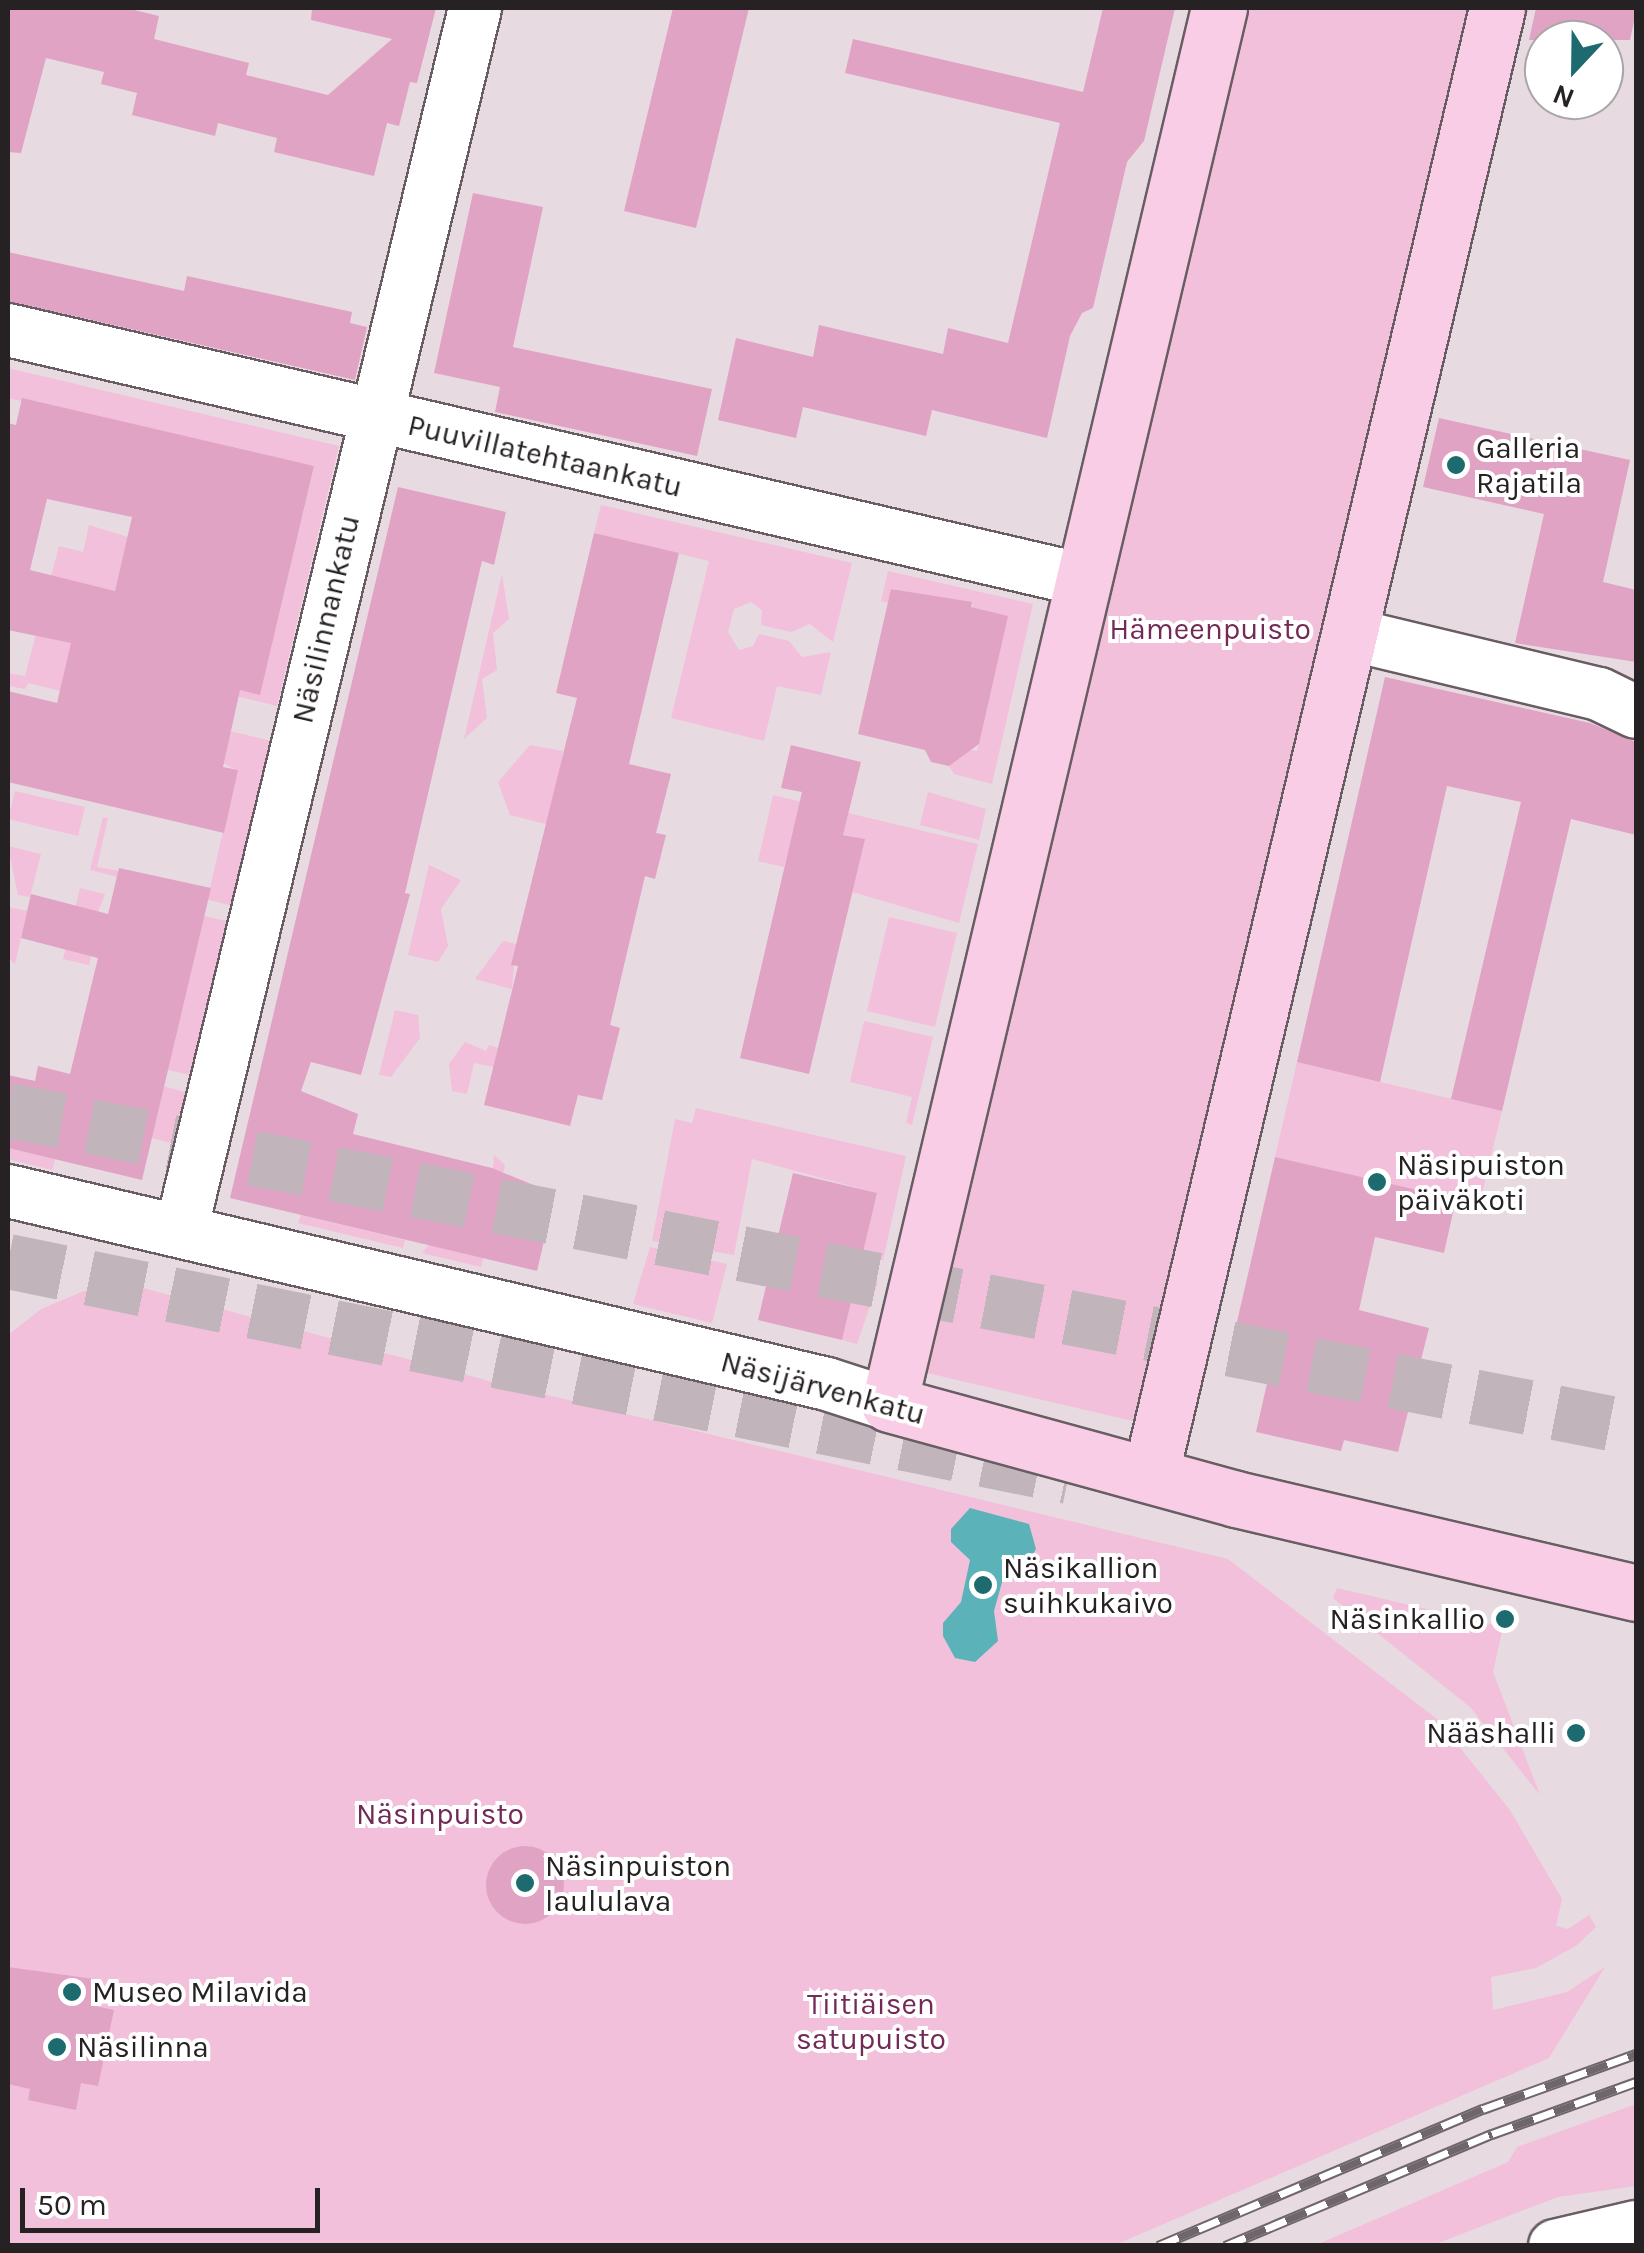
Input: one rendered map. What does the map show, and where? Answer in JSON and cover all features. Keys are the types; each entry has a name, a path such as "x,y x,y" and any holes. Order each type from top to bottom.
{"main road":[{"path":"889,1404 1218,8"},
{"path":"1151,1472 1498,8"},
{"name":"Näsijärvenkatu","path":"889,1404 1151,1472 1236,1500 1636,1593"}],"street":[{"name":"Näsilinnankatu","path":"181,1231 475,8"},
{"name":"Puuvillatehtaankatu","path":"8,330 1084,580"},
{"path":"1348,634 1599,694 1636,712"},
{"name":"Näsijärvenkatu","path":"8,1191 889,1404"},
{"path":"1554,2246 1636,2228"}],"green space":[{"name":"Hämeenpuisto","path":"1243,8 1471,8 1137,1422 923,1372"},
{"path":"8,368 339,446 277,706 220,692 215,684 260,694 314,466 8,398"},
{"path":"601,505 852,563 833,642 810,624 791,632 761,625 762,610 751,602 734,609 728,632 739,650 753,646 759,634 789,641 802,657 831,652 821,695 777,686 764,741 671,718 709,561 594,533"},
{"path":"89,525 128,537 115,591 85,584 146,711 272,741 233,906 90,870 103,817 108,818 97,867 210,888 237,770 85,697 28,683 25,689 9,686 8,673 25,676 59,546 83,552"},
{"path":"888,571 1033,604 992,784 954,774 949,766 962,748 977,751 987,708 972,603 892,589 888,603 881,601"},
{"path":"502,574 509,619 493,633 497,670 482,679 487,718 464,739"},
{"path":"530,745 563,751 550,825 510,815 498,782"},
{"path":"15,791 85,807 78,836 8,819"},
{"path":"928,792 986,809 979,840 920,825"},
{"path":"773,795 978,844 959,923 852,892 864,839 795,824 784,867 758,861"},
{"path":"8,846 41,854 30,897 18,895"},
{"path":"429,865 461,880 441,909 448,946 438,962 408,955"},
{"path":"80,888 105,894 90,933 96,935 89,965 63,959"},
{"path":"8,907 27,911 15,964 8,958"},
{"path":"188,912 230,922 193,1076 149,1065"},
{"path":"889,917 957,933 935,1027 867,1011"},
{"path":"503,941 516,944 512,989 475,979"},
{"path":"395,1010 418,1015 420,1038 391,1077 379,1075"},
{"path":"864,1021 933,1037 912,1125 906,1123 912,1097 850,1082"},
{"path":"465,1042 486,1051 489,1045 498,1048 494,1067 474,1063 467,1094 452,1091 449,1064"},
{"path":"1297,1062 1502,1111 1479,1206 1275,1157"},
{"path":"160,1085 188,1093 174,1144 152,1138"},
{"path":"696,1108 906,1156 883,1260 862,1255 876,1193 752,1159 734,1255 652,1241 675,1119 692,1123"},
{"path":"8,1148 55,1159 52,1170 8,1159"},
{"path":"494,1155 505,1165 481,1267 422,1253 493,1169"},
{"path":"301,1215 405,1240 403,1248 298,1223"},
{"path":"650,1247 727,1264 712,1323 633,1304"},
{"path":"857,1277 878,1282 857,1344 842,1340"},
{"name":"Näsinpuisto","path":"132,1285 493,1382 1228,1559 1437,1719 1510,1810 1562,1899 1556,1926 1568,1929 1589,1915 1596,1927 1576,1946 1536,1968 1491,1977 1493,2010 1567,1992 1605,1967 1549,2058 1115,2245 8,2246 8,1335 41,1309 84,1291"},
{"path":"1337,1588 1503,1627 1493,1672 1540,1795 1470,1707 1333,1598"},
{"path":"1636,2104 1636,2186 1558,2197 1433,2245 1316,2245 1508,2162 1517,2147"}],"water":[{"name":"Näsikallion suihkukaivo","path":"970,1508 1029,1524 1036,1549 1026,1566 1006,1568 994,1611 998,1641 975,1662 955,1658 943,1636 943,1623 961,1602 970,1560 951,1542 951,1529"}],"building":[{"path":"8,8 126,8 159,16 154,39 249,63 246,75 328,95 392,39 311,20 312,8 436,8 417,83 410,82 399,126 387,123 374,176 274,152 277,138 218,123 215,136 132,115 137,93 101,84 104,72 46,58 21,153 8,152"},
{"path":"673,8 749,8 696,228 624,211"},
{"path":"1103,8 1175,8 1144,141 1127,162 1093,308 1082,313 1070,336 1047,438 932,410 926,436 803,407 796,438 718,420 736,338 813,357 819,325 943,354 948,328 1008,343 1060,123 845,73 853,39 1083,92"},
{"path":"1536,8 1636,8 1630,40 1624,40 1624,20 1533,20"},
{"path":"473,193 543,207 513,347 712,389 697,456 495,412 500,387 434,373"},
{"path":"8,252 184,291 187,276 352,312 350,323 367,327 355,380 8,301"},
{"path":"22,398 314,466 260,695 240,690 223,767 238,770 224,833 8,782 8,691 57,703 71,643 8,630 8,423 16,425","holes":["47,499 132,517 115,591 30,570"]},
{"path":"1439,418 1630,460 1603,582 1636,590 1636,662 1515,643 1544,514 1423,487"},
{"path":"398,487 506,512 494,565 482,561 405,893 410,894 361,1075 311,1062 301,1091 358,1114 353,1134 492,1168 555,1194 537,1271 230,1198"},
{"path":"594,533 679,553 629,764 671,774 656,833 666,835 655,879 645,876 610,1025 620,1028 602,1100 578,1095 570,1126 484,1105 518,966 511,965 577,698 556,693"},
{"path":"891,589 972,602 971,607 1008,616 979,744 949,766 931,762 925,750 858,734"},
{"path":"1385,677 1590,723 1636,742 1636,835 1571,819 1502,1111 1451,1099 1521,802 1447,786 1380,1082 1297,1062"},
{"path":"791,745 861,762 843,835 865,839 809,1074 740,1058 802,792 781,788"},
{"path":"119,868 211,888 142,1180 8,1148 8,1075 35,1081 38,1066 70,1074 98,958 21,938 31,894 108,914"},
{"path":"1275,1157 1456,1199 1444,1253 1375,1237 1359,1310 1429,1328 1398,1452 1344,1440 1341,1451 1256,1432 1275,1348 1233,1339"},
{"path":"793,1173 877,1193 842,1340 758,1320"},
{"name":"Näsinpuiston laululava","path":"525,1846 553,1857 564,1885 553,1913 525,1924 497,1913 486,1885 497,1857"},
{"name":"Näsilinna","path":"8,1967 101,1980 95,2006 114,2010 98,2086 81,2083 76,2110 28,2100 30,2089 8,2084"}],"tunnel":[{"path":"8,1110 1636,1428"},
{"path":"8,1261 1068,1476"}],"railway":[{"path":"1158,2246 1483,2109 1636,2054"},
{"path":"1225,2246 1492,2134 1636,2082"}],"place":[{"name":"Galleria Rajatila","path":"1456,465"},
{"name":"Näsipuiston päiväkoti","path":"1377,1182"},
{"name":"Näsikallion suihkukaivo","path":"983,1585"},
{"name":"Näsinkallio","path":"1505,1619"},
{"name":"Nääshalli","path":"1576,1733"},
{"name":"Näsinpuiston laululava","path":"525,1883"},
{"name":"Museo Milavida","path":"72,1992"},
{"name":"Näsilinna","path":"57,2047"}],"park label":[{"name":"Tiitiäisen satupuisto","path":"871,2021"}]}
